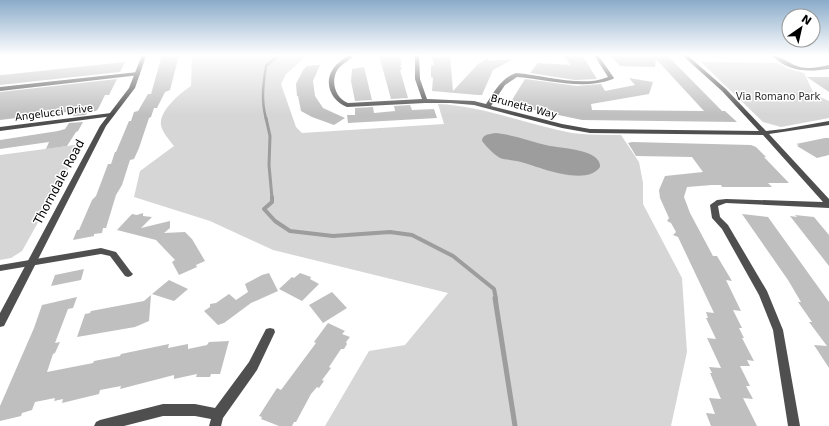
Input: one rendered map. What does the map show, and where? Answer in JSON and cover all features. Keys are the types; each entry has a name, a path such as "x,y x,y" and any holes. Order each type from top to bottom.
{"street":[{"path":"0,89 130,75"},
{"name":"Thorndale Road","path":"0,323 99,133 111,115 130,92 138,75"},
{"name":"Brunetta Way","path":"332,75 330,81 334,96 339,102 346,105 367,105 425,100 468,103 487,106 562,126 590,131 763,133 829,123"},
{"path":"416,75 417,82 425,100"},
{"path":"487,106 510,76 513,75"},
{"path":"523,75 583,82 607,80 611,78 609,75"},
{"path":"707,75 724,90 829,205"},
{"name":"Angelucci Drive","path":"0,129 111,115"},
{"path":"794,426 778,330 764,294 725,227 716,218 714,205 726,201 829,205"},
{"path":"0,268 100,251 114,254 128,274"},
{"path":"100,426 163,410 195,410 217,420 253,366 270,332"}],"green space":[{"path":"191,75 286,75 281,84 296,127 302,133 444,124 438,104 472,108 555,130 572,133 591,135 621,135 639,162 643,183 643,204 682,278 687,352 671,426 325,426 369,351 405,345 448,293 273,250 210,221 134,197 140,171 174,146 163,131 161,120 163,114 171,103 191,86"},
{"name":"Via Romano Park","path":"714,75 805,75 814,94 829,101 829,118 781,127 763,122"},
{"path":"82,144 22,251 11,258 0,260 0,155"}],"shaded area":[{"path":"496,133 550,146 588,153 599,161 600,167 593,173 574,176 500,158 482,141 483,137"}],"building":[{"path":"1,75 93,75 0,85"},
{"path":"156,75 174,75 170,90 165,92 157,108 154,108 134,159 130,160 122,185 116,195 106,228 103,228 102,233 94,234 94,236 73,240 92,200 96,196 108,164 111,164 129,121 131,121 134,112 138,111 148,94 151,94"},
{"path":"301,75 316,75 313,81 315,96 323,108 345,118 334,125 312,117 301,111 297,96 296,84"},
{"path":"352,75 366,75 372,100 355,101 351,81"},
{"path":"384,75 401,75 408,98 391,99"},
{"path":"431,75 452,75 453,91 468,75 491,75 482,95 432,91 433,78"},
{"path":"542,75 594,75 597,79 575,80"},
{"path":"671,75 687,75 722,111 725,111 737,122 582,120 511,105 512,100 525,79 577,86 601,84 605,91 635,85 629,78 653,82 649,94 591,104 592,110 704,111"},
{"path":"807,77 829,77 829,92"},
{"path":"117,79 109,95 105,95 98,109 96,111 87,112 86,115 73,116 75,111 0,120 0,92"},
{"path":"410,105 412,110 434,109 437,118 348,123 347,115 355,115 355,108 373,107 374,113 395,111 394,106"},
{"path":"83,122 67,146 46,149 49,142 0,149 0,140 58,131 65,129 69,123"},
{"path":"829,138 829,155 817,158 796,144"},
{"path":"628,143 751,145 756,147 766,157 764,157 789,183 768,183 772,187 722,187 721,185 712,185 687,187 684,197 690,213 713,256 717,256 732,281 726,280 741,311 733,310 742,328 739,328 744,338 742,338 754,361 747,360 750,366 740,366 750,386 746,386 753,399 743,398 757,426 711,426 706,413 715,414 709,398 721,399 709,367 721,368 707,338 716,339 706,318 708,318 706,312 714,313 678,237 673,235 676,232 671,223 667,221 669,218 660,198 659,190 665,176 703,172 692,157 636,156"},
{"path":"143,213 143,216 152,217 141,228 170,221 170,228 164,233 185,232 192,239 205,261 196,265 197,267 179,275 172,262 175,260 156,240 117,230 132,214 137,215"},
{"path":"742,214 768,217 829,302 829,368 814,345 827,346 809,322 812,322 798,302 801,302 788,280"},
{"path":"795,215 814,217 829,235 829,266 790,216 797,217"},
{"path":"84,269 81,280 51,286 55,275"},
{"path":"269,273 278,291 251,303 224,323 218,325 204,311 210,307 210,304 216,303 229,294 236,300 248,292 245,284"},
{"path":"300,273 311,277 310,279 319,284 302,301 279,289 292,277 294,278"},
{"path":"169,280 188,289 174,301 152,294"},
{"path":"332,292 347,308 323,323 309,305"},
{"path":"151,295 149,321 135,327 77,337 85,314 90,313 91,311 144,301"},
{"path":"77,297 73,308 68,309 55,343 60,342 55,353 53,354 47,372 93,363 94,361 120,356 121,354 169,344 168,348 188,344 188,349 207,345 209,342 229,341 220,374 211,374 210,377 196,377 197,374 174,379 174,375 120,389 121,386 100,390 99,394 62,403 63,399 54,401 55,398 35,402 32,410 22,413 21,416 0,421 0,406 34,328 42,305"},
{"path":"328,323 345,331 342,334 350,337 346,342 347,344 344,349 341,349 329,367 331,368 322,380 324,381 319,388 317,387 311,394 296,422 294,422 292,426 279,426 261,419 262,417 259,416 277,388 281,390 316,343 314,342"}],"waterway":[{"path":"265,75 263,105 266,119"},
{"path":"266,118 270,136 269,165 272,198"},
{"path":"272,198 272,202 264,209 275,221 290,231 333,236 390,232 412,235 453,256 494,289 496,299"},
{"path":"495,298 515,426"}]}
